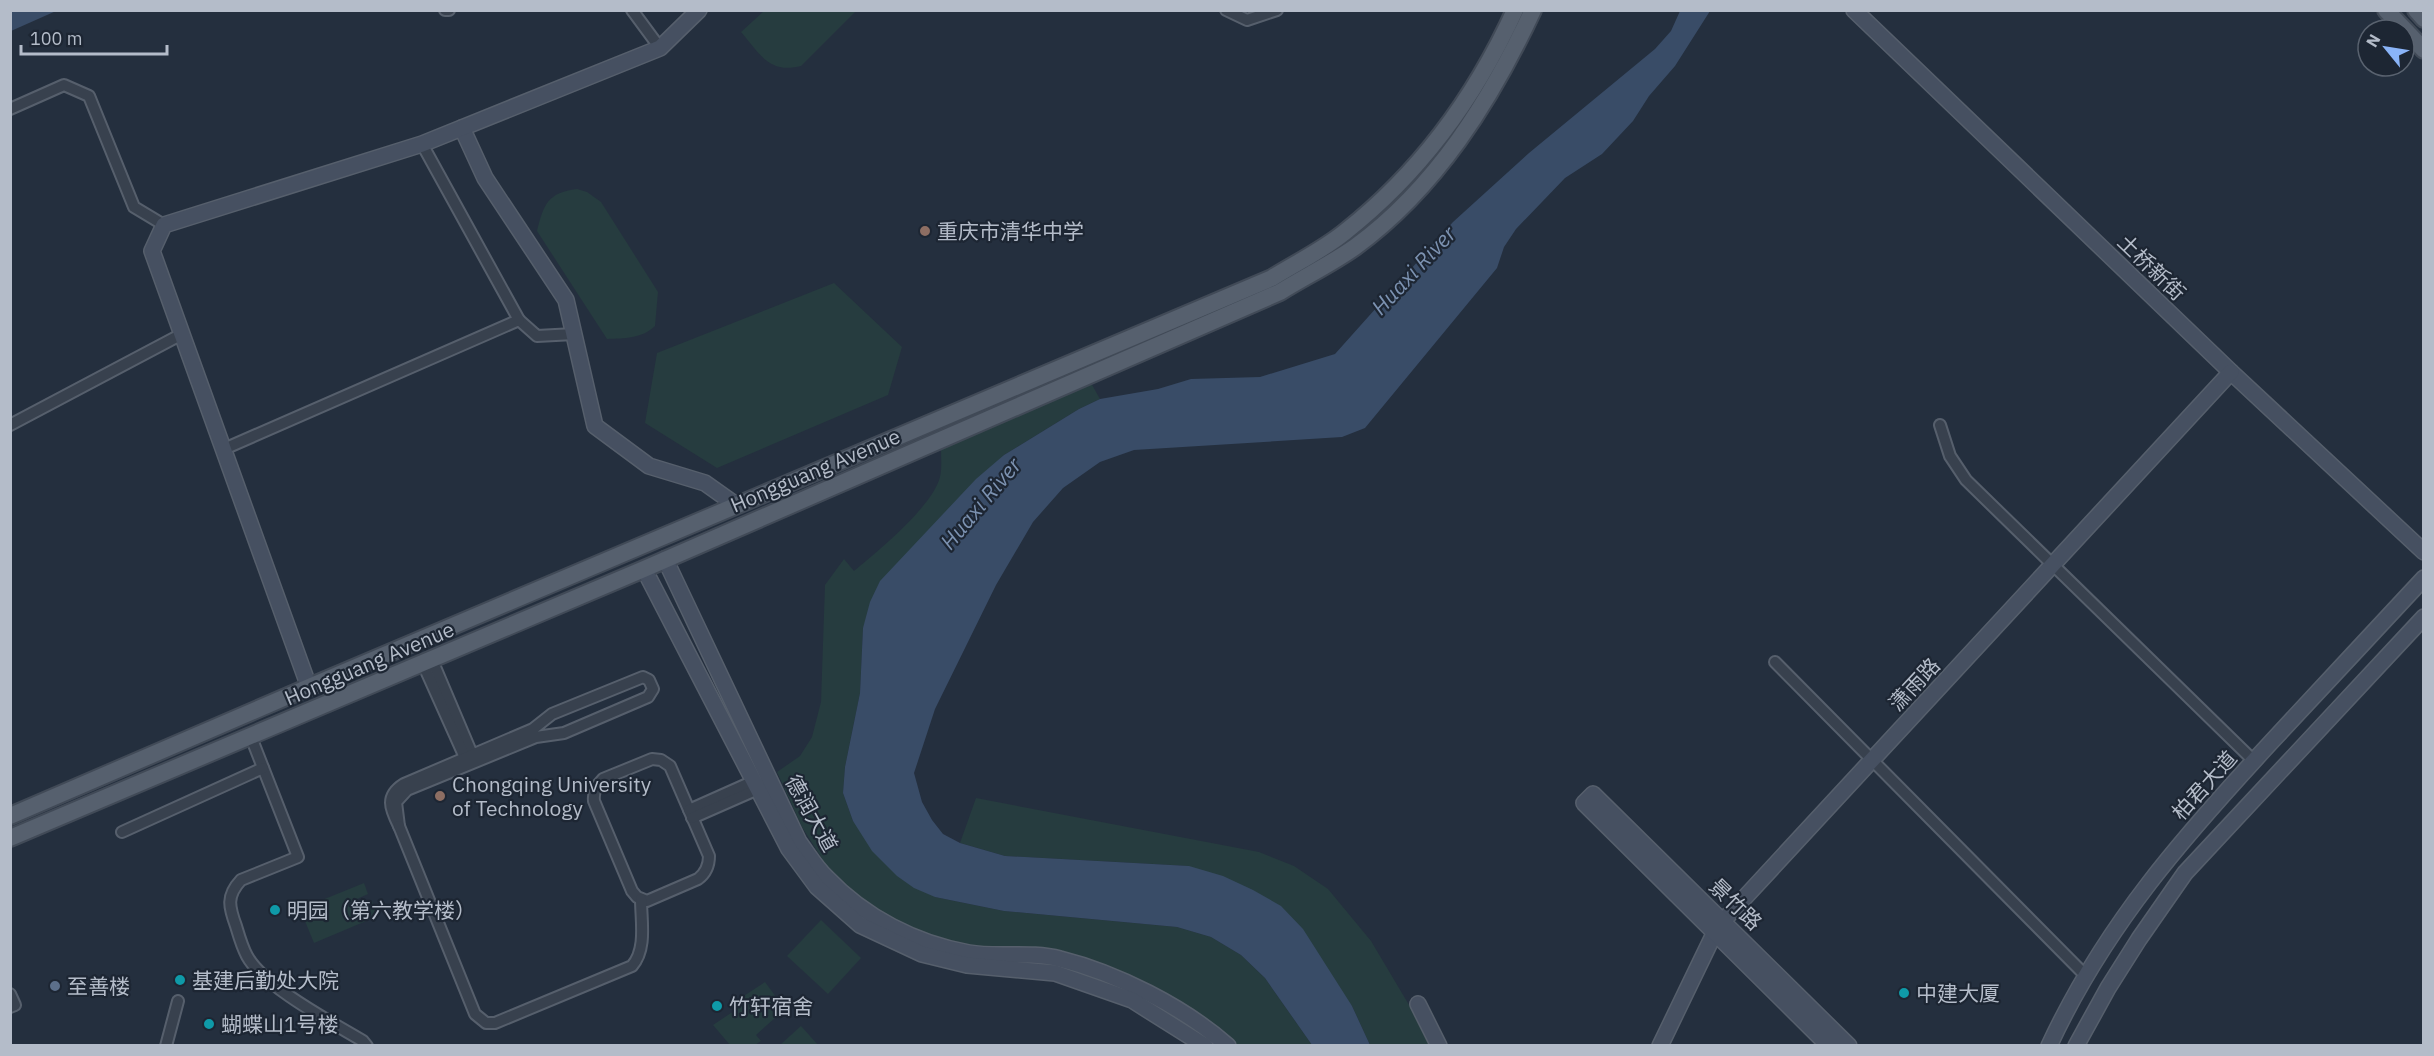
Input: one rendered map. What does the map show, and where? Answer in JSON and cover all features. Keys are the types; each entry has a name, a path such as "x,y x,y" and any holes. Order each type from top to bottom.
{"main road":[{"path":"309,687 152,251 165,225 422,144 462,128 660,48 699,10"},
{"name":"Hongguang Avenue","path":"10,816 1272,278 1343,234 1397,188 1433,147 1495,55 1515,10"},
{"name":"Hongguang Avenue","path":"10,838 428,662 1274,295 1355,247 1404,203 1445,158 1477,114 1509,63 1533,10"},
{"name":"土桥新街","path":"1854,10 2231,372 2424,552"},
{"path":"2386,10 2424,50"},
{"path":"2416,10 2424,19"},
{"path":"462,128 484,178 566,300 595,426 649,466 705,483 736,505"},
{"name":"潇雨路","path":"1660,1046 1719,926 2231,372"},
{"name":"德润大道","path":"664,560 799,842 826,878 867,913 923,941 970,953 1058,958 1135,986 1208,1028 1228,1046"},
{"name":"德润大道","path":"644,569 789,849 817,887 860,925 922,954 967,966 1054,973 1132,1000 1205,1046"},
{"name":"柏君大道","path":"2049,1046 2085,975 2140,893 2197,823 2424,578"},
{"path":"2076,1046 2108,988 2185,873 2424,617"},
{"name":"景竹路","path":"1588,798 1719,926 1849,1046"},
{"path":"2197,823 2186,845 2186,850 2193,855 2205,851"},
{"name":"景竹路","path":"1719,926 1829,1046"},
{"path":"1418,1004 1439,1046"}],"street":[{"path":"632,10 660,48"},
{"path":"1226,10 1247,20 1276,10"},
{"path":"10,109 64,85 89,96 135,207 165,225"},
{"path":"422,144 519,320 537,336 574,334"},
{"path":"224,449 519,320"},
{"path":"10,425 182,334"},
{"path":"1940,425 1950,456 1966,480 2254,761"},
{"path":"428,662 470,760"},
{"path":"1775,662 2085,975"},
{"path":"470,760 533,729 552,714 640,678 649,680 653,689 648,697 564,733 536,737 404,784 394,792 389,805 475,1014 486,1023 495,1023 632,966 641,948 641,899"},
{"path":"251,737 298,856 241,880 230,897 229,907 247,956 254,965 311,1011 363,1041 367,1046"},
{"path":"652,759 661,760 670,766 690,814 709,856 709,863 703,875 653,900 641,899 632,891 594,801 596,788 603,779 652,759"},
{"path":"122,832 263,768"},
{"path":"690,814 756,785"},
{"path":"10,994 15,1005 10,1007"},
{"path":"166,1046 178,1001"}],"green space":[{"path":"764,11 856,11 801,66 790,68 773,65 766,60 741,32"},
{"path":"577,189 587,192 601,202 658,292 655,326 644,333 632,337 607,339 537,231 542,213 549,201 560,193"},
{"path":"834,283 902,347 888,395 717,468 645,423 657,353"},
{"path":"1091,383 1100,399 1079,409 1004,455 863,628 860,693 845,767 843,793 853,821 935,897 1004,911 1177,927 1211,937 1241,955 1265,978 1312,1045 1236,1045 1210,1022 1137,980 969,947 925,934 870,908 831,873 802,827 777,772 800,756 812,737 821,702 825,585 844,559 854,571 916,514 935,489 940,477 941,449"},
{"path":"976,798 1259,852 1294,866 1328,889 1371,941 1412,1010 1429,1045 1370,1045 1352,1006 1189,866 1005,856 960,843"},
{"path":"364,883 368,894 357,899 360,906 372,901 378,916 314,943 300,909"},
{"path":"821,920 861,958 828,994 787,956"},
{"path":"765,982 785,1009 756,1035 761,1041 755,1045 730,1045 713,1025 737,1009 733,1003"},
{"path":"801,1026 818,1045 780,1045"}],"water":[{"path":"11,10 56,10 56,11 11,31"},
{"name":"Huaxi River","path":"1680,11 1710,11 1675,66 1649,96 1633,121 1602,154 1565,178 1516,229 1504,247 1497,268 1365,428 1342,437 1134,450 1100,462 1063,488 1033,522 996,585 935,709 914,773 922,802 932,820 943,834 960,843 1005,856 1189,866 1223,876 1281,906 1303,929 1352,1006 1370,1045 1312,1045 1265,978 1241,955 1211,937 1177,927 1004,911 935,897 914,888 897,876 872,851 853,821 843,793 845,767 860,693 863,628 870,602 880,581 976,479 1004,455 1079,409 1100,399 1158,389 1191,379 1260,377 1335,354 1453,222 1529,153 1655,49 1671,31"}],"place":[{"name":"重庆市清华中学","path":"925,231"},
{"name":"Chongqing University of Technology","path":"440,796"},
{"name":"明园（第六教学楼）","path":"275,910"},
{"name":"基建后勤处大院","path":"180,980"},
{"name":"至善楼","path":"55,986"},
{"name":"中建大厦","path":"1904,993"},
{"name":"竹轩宿舍","path":"717,1006"},
{"name":"蝴蝶山1号楼","path":"209,1024"}]}
